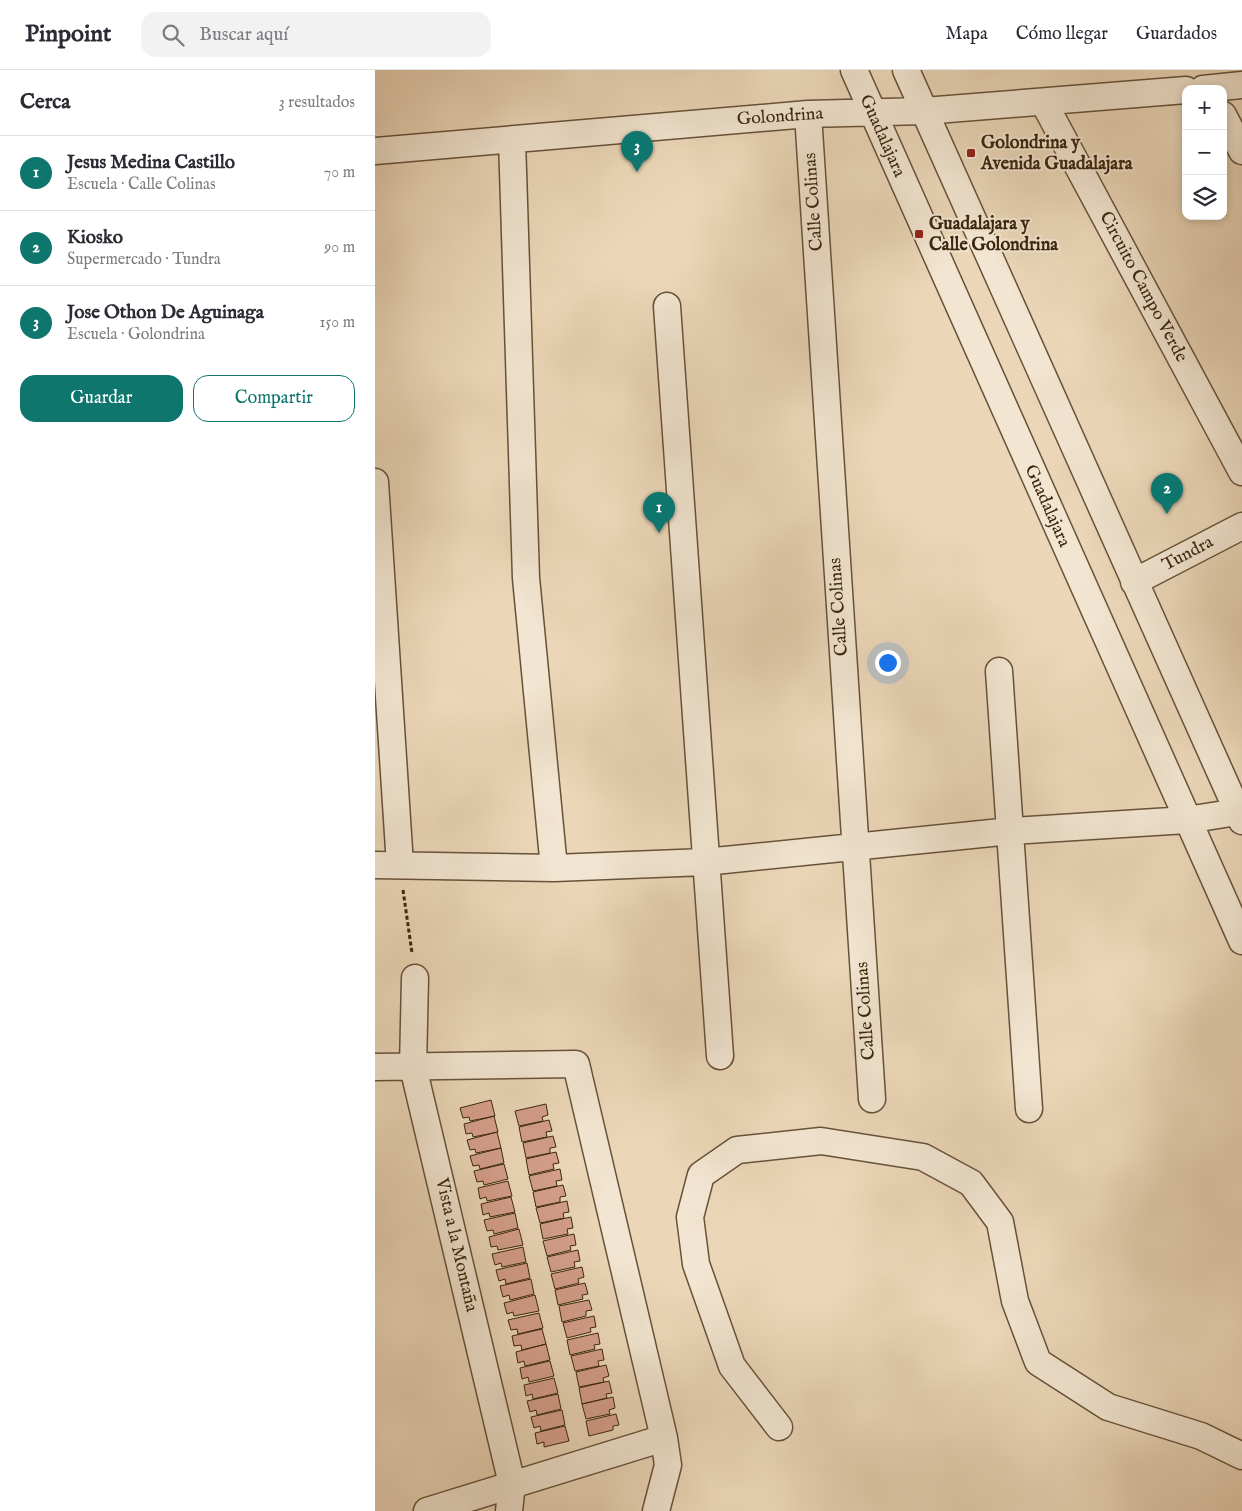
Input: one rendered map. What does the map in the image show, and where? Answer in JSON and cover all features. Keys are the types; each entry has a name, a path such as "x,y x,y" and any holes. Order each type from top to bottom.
{"street":[{"name":"Guadalajara","path":"854,70 1242,941"},
{"path":"375,482 387,865 554,868 705,862 1011,831 1240,817 906,70"},
{"path":"1227,86 1242,84"},
{"name":"Golondrina","path":"375,151 808,114 924,112 1182,90"},
{"name":"Circuito Campo Verde","path":"1044,103 1242,472"},
{"name":"Calle Colinas","path":"808,114 873,1099"},
{"path":"1227,122 1242,150"},
{"path":"512,140 526,578 554,868"},
{"path":"667,306 720,1056"},
{"name":"Tundra","path":"1134,582 1242,526"},
{"path":"999,671 1029,1108"},
{"name":"Vista a la Montaña","path":"415,978 413,1067 513,1484 509,1511"},
{"path":"375,1067 576,1064 669,1465 655,1511"},
{"path":"779,1427 733,1366 696,1264 690,1217 701,1175 737,1150 821,1141 923,1157 971,1183 1000,1222 1015,1301 1038,1362 1108,1407 1201,1436 1242,1456"},
{"path":"427,1511 664,1438"}],"path":[{"path":"387,865 415,978"}],"building":[{"path":"491,1100 495,1116 470,1121 469,1117 463,1118 460,1108"},
{"path":"546,1104 548,1115 542,1117 543,1121 519,1126 515,1111"},
{"path":"494,1116 498,1132 473,1137 472,1133 466,1134 464,1124"},
{"path":"549,1120 552,1131 546,1132 547,1137 522,1142 519,1127"},
{"path":"497,1132 501,1148 476,1153 475,1149 470,1150 467,1140"},
{"path":"553,1136 556,1147 550,1148 550,1153 526,1158 523,1143"},
{"path":"501,1148 504,1163 480,1169 479,1165 473,1166 470,1156"},
{"path":"556,1152 559,1163 553,1164 554,1169 529,1175 526,1159"},
{"path":"504,1164 508,1179 484,1185 483,1181 477,1182 474,1171"},
{"path":"560,1169 562,1180 556,1181 557,1186 533,1191 529,1176"},
{"path":"508,1181 512,1196 487,1201 486,1197 480,1199 478,1188"},
{"path":"563,1185 566,1196 560,1197 560,1202 536,1207 533,1192"},
{"path":"511,1197 515,1212 490,1217 489,1213 483,1215 481,1204"},
{"path":"567,1201 569,1212 563,1213 564,1218 540,1223 536,1208"},
{"path":"515,1213 518,1228 494,1234 493,1230 487,1231 484,1220"},
{"path":"571,1217 573,1228 567,1229 568,1234 543,1239 540,1224"},
{"path":"519,1229 523,1245 498,1250 497,1246 491,1247 489,1237"},
{"path":"574,1234 576,1245 570,1246 571,1250 547,1256 543,1241"},
{"path":"523,1247 526,1262 502,1267 501,1263 495,1265 492,1254"},
{"path":"578,1250 580,1261 574,1262 575,1267 551,1272 547,1257"},
{"path":"527,1263 530,1278 506,1284 505,1279 499,1281 496,1270"},
{"path":"582,1267 584,1277 578,1279 579,1283 555,1289 551,1274"},
{"path":"531,1279 534,1294 510,1300 509,1295 503,1297 500,1286"},
{"path":"585,1283 588,1294 582,1295 583,1299 558,1305 555,1290"},
{"path":"535,1295 539,1311 514,1316 513,1312 507,1314 504,1303"},
{"path":"589,1300 592,1310 586,1311 586,1316 562,1322 559,1306"},
{"path":"539,1313 543,1328 518,1334 517,1329 511,1330 508,1320"},
{"path":"594,1316 596,1327 590,1328 591,1332 567,1338 563,1323"},
{"path":"542,1329 546,1344 522,1350 521,1345 514,1346 512,1336"},
{"path":"598,1333 600,1344 594,1345 595,1349 570,1355 567,1340"},
{"path":"546,1344 550,1360 525,1366 524,1361 518,1363 516,1352"},
{"path":"602,1349 604,1360 598,1361 599,1366 575,1371 571,1356"},
{"path":"550,1361 554,1376 529,1382 528,1377 522,1379 520,1368"},
{"path":"606,1365 609,1376 603,1378 604,1382 579,1387 576,1372"},
{"path":"554,1378 558,1393 533,1399 532,1394 526,1396 524,1385"},
{"path":"609,1381 612,1393 606,1394 607,1398 582,1404 579,1388"},
{"path":"558,1394 561,1409 537,1415 536,1410 530,1412 527,1401"},
{"path":"613,1397 615,1408 609,1410 610,1414 586,1419 582,1404"},
{"path":"562,1410 565,1425 541,1431 540,1426 534,1428 531,1417"},
{"path":"616,1414 619,1425 613,1426 613,1430 589,1436 586,1421"},
{"path":"565,1426 569,1441 544,1447 544,1442 537,1444 535,1433"}],"place":[{"name":"Golondrina y Avenida Guadalajara","path":"971,153"},
{"name":"Jose Othon De Aguinaga","path":"637,172"},
{"name":"Guadalajara y Calle Golondrina","path":"919,234"},
{"name":"Kiosko","path":"1167,514"},
{"name":"Jesus Medina Castillo","path":"659,533"}]}
